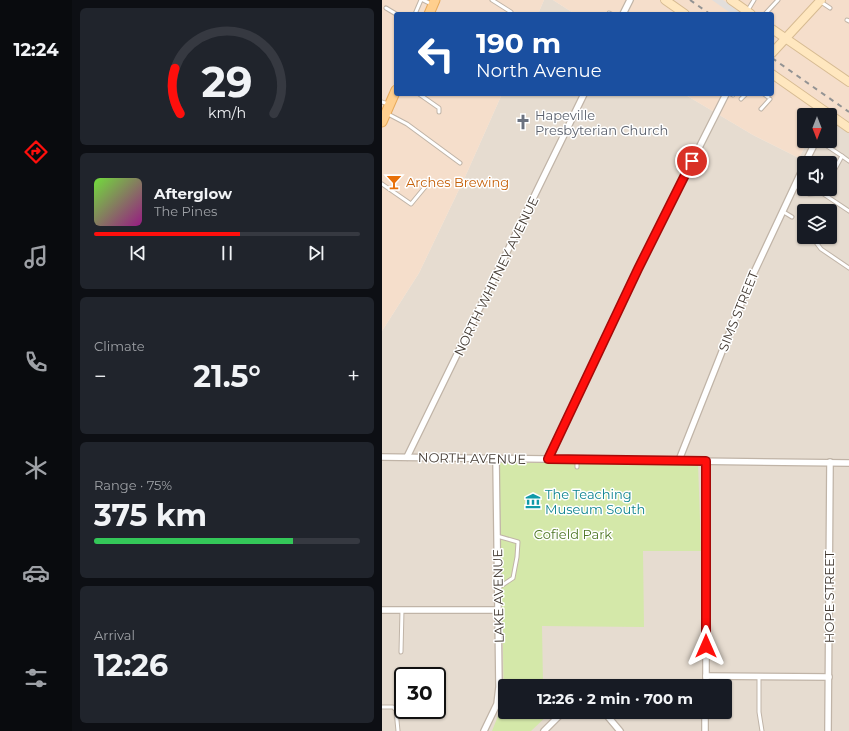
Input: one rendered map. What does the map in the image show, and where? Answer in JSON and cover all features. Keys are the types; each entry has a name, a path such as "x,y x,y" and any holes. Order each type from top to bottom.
{"main road":[{"path":"665,0 676,11"},
{"path":"731,0 748,12"},
{"path":"774,51 820,0"},
{"path":"429,12 434,2"},
{"path":"774,30 849,82"},
{"path":"774,75 820,108"},
{"path":"382,122 386,106 394,93"},
{"path":"837,120 849,128"}],"street":[{"path":"625,12 630,0"},
{"name":"NORTH WHITNEY AVENUE","path":"407,457 583,96"},
{"path":"548,459 638,269 725,96"},
{"name":"SIMS STREET","path":"679,460 750,281 797,180"},
{"name":"NORTH AVENUE","path":"382,457 849,463"},
{"name":"LAKE AVENUE","path":"484,731 497,704 499,687 496,458"},
{"path":"706,461 706,676 829,677"},
{"name":"HOPE STREET","path":"828,731 830,462"},
{"path":"382,610 498,610"},
{"path":"544,731 556,719"},
{"path":"610,719 620,731"},
{"path":"705,719 705,731"}],"lane":[{"path":"416,12 422,0 434,2"},
{"path":"492,0 511,12"},
{"path":"749,12 754,0"},
{"path":"767,12 778,0"},
{"path":"820,0 830,8"},
{"path":"386,8 394,13"},
{"path":"423,96 439,108 439,112"},
{"path":"741,99 744,96"},
{"path":"761,109 769,98 766,96"},
{"path":"386,106 407,124 460,163"},
{"path":"830,148 849,161"},
{"path":"837,165 842,156"},
{"path":"382,184 411,204 430,181"},
{"path":"826,196 849,211"},
{"path":"782,211 792,217"},
{"path":"817,244 821,249 849,268"},
{"path":"577,459 577,467"},
{"path":"497,536 518,542 513,578 498,588"},
{"path":"401,652 402,610"},
{"path":"759,677 759,712 762,731"},
{"path":"382,707 393,707 396,710 398,731"}],"shaded area":[{"path":"382,0 544,0 539,12 394,12 394,96 501,96 465,177 419,273 382,331"},
{"path":"544,0 553,0 572,12 539,12"},
{"path":"553,0 849,0 849,133 837,125 837,108 797,108 797,148 804,148 800,156 797,157 753,135 687,96 774,96 774,12 572,12"},
{"path":"712,0 723,0 740,12 729,12"},
{"path":"501,96 687,96 753,135 797,157 797,196 837,196 837,156 800,156 804,148 837,148 837,125 849,133 849,731 382,731 382,331 419,273 465,177"}],"green space":[{"name":"Cofield Park","path":"698,462 701,551 643,551 644,627 542,626 543,679 504,679 499,463"},
{"name":"Cofield Park","path":"498,716 498,719 544,719 531,731 492,731"}],"railway":[{"path":"690,0 707,12"},
{"path":"774,59 849,112"}],"place":[{"name":"Hapeville Presbyterian Church","path":"523,122"},
{"name":"Arches Brewing","path":"394,182"},
{"name":"The Teaching Museum South","path":"533,501"}],"route":[{"path":"692,161 638,269 548,459 706,461 706,646"}]}
